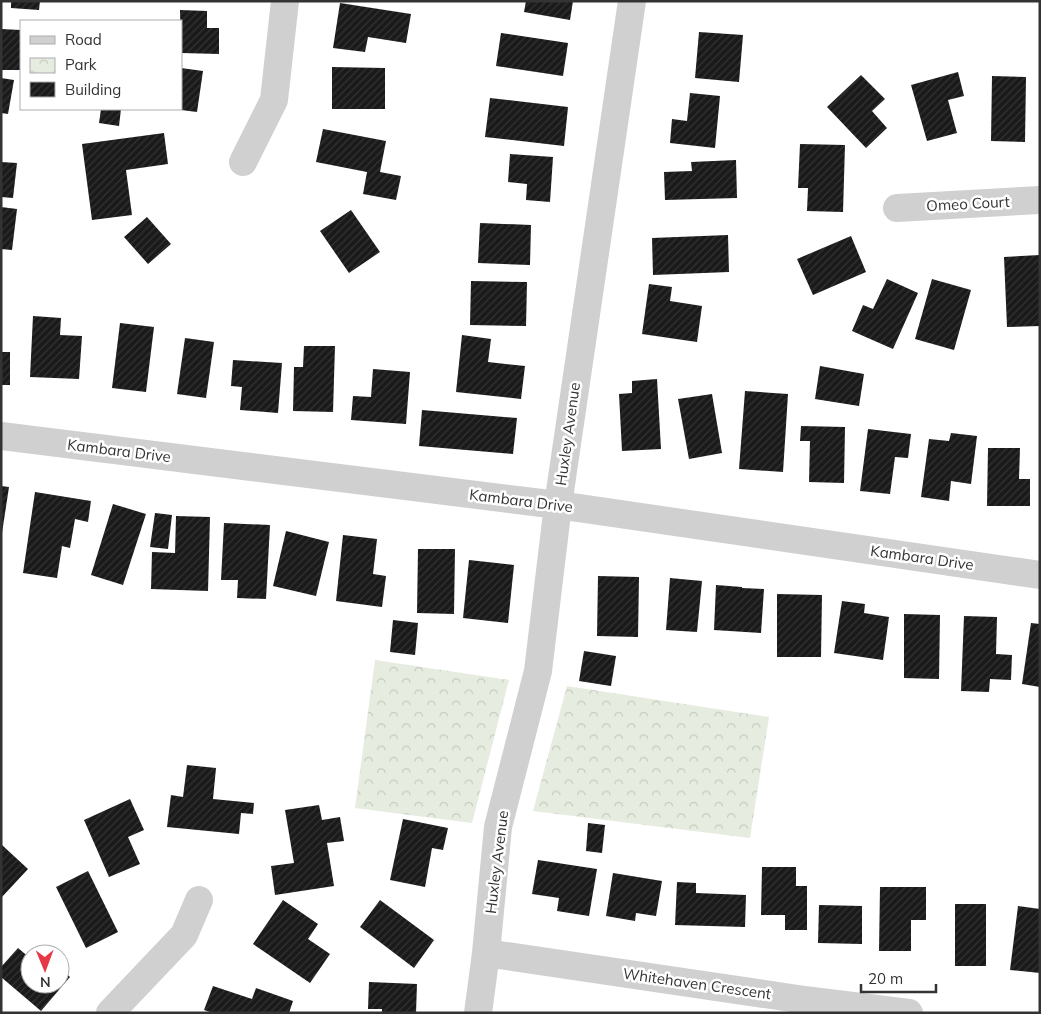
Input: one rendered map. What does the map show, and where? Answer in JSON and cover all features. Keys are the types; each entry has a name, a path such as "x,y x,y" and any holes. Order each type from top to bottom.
{"street":[{"path":"243,162 274,100 285,1"},
{"name":"Huxley Avenue","path":"478,1013 486,954 498,827 538,671 558,505 632,1"},
{"name":"Omeo Court","path":"897,208 1040,200"},
{"name":"Kambara Drive","path":"1,436 558,505 1040,575"},
{"path":"110,1013 184,935 199,900"},
{"name":"Whitehaven Crescent","path":"486,954 797,1006 909,1013"}],"green space":[{"path":"375,660 509,680 472,823 355,808"},
{"path":"567,686 769,717 750,838 533,811"}],"building":[{"path":"11,1 40,1 39,10 11,8"},
{"path":"526,1 573,1 570,20 524,12"},
{"path":"340,3 411,14 406,43 368,37 365,52 333,48"},
{"path":"180,10 207,11 207,28 219,28 219,54 182,53 182,20 180,20"},
{"path":"1,29 20,30 20,70 1,70"},
{"path":"699,32 743,35 739,82 695,78"},
{"path":"501,33 568,43 563,76 496,66"},
{"path":"332,67 385,68 385,109 332,109"},
{"path":"182,68 203,71 197,112 181,110"},
{"path":"958,72 964,96 948,100 957,133 927,141 911,85"},
{"path":"861,75 885,99 872,111 887,128 866,148 827,107"},
{"path":"992,76 1026,77 1025,142 991,141"},
{"path":"1,78 14,80 8,114 1,113"},
{"path":"690,93 720,96 715,148 670,143 672,119 687,121"},
{"path":"490,98 568,107 564,146 485,137"},
{"path":"101,110 121,110 119,126 99,123"},
{"path":"323,129 386,141 380,172 401,176 396,200 363,194 367,172 316,162"},
{"path":"164,133 168,164 126,170 132,215 92,220 82,144"},
{"path":"800,144 845,145 843,212 807,211 808,188 798,188"},
{"path":"510,154 553,157 550,202 526,200 527,184 508,182"},
{"path":"736,160 737,198 665,200 664,172 692,171 691,162"},
{"path":"1,162 17,163 13,198 1,197"},
{"path":"1,207 17,209 12,250 1,249"},
{"path":"351,210 380,252 349,273 320,231"},
{"path":"147,217 171,244 148,264 124,237"},
{"path":"480,223 531,225 530,265 478,263"},
{"path":"728,235 729,272 653,275 652,238"},
{"path":"851,236 866,272 813,295 797,259"},
{"path":"1040,255 1040,326 1007,327 1004,257"},
{"path":"887,279 918,293 893,349 852,331 863,305 873,309"},
{"path":"932,279 971,290 954,350 915,339"},
{"path":"471,281 527,282 526,326 470,325"},
{"path":"649,284 672,287 670,301 702,306 697,342 642,334"},
{"path":"33,316 61,318 60,335 82,336 79,379 30,377"},
{"path":"120,323 154,327 146,392 112,388"},
{"path":"462,335 491,339 488,362 525,366 521,399 456,392"},
{"path":"185,338 214,342 206,398 177,394"},
{"path":"304,346 335,346 333,412 293,411 294,367 303,367"},
{"path":"1,352 10,352 10,385 1,385"},
{"path":"233,360 282,363 278,413 240,410 242,387 231,386"},
{"path":"820,366 864,374 859,406 815,399"},
{"path":"373,369 410,372 406,424 351,420 353,396 371,397"},
{"path":"657,379 661,449 622,451 619,394 632,393 632,381"},
{"path":"745,391 788,394 783,472 739,469"},
{"path":"712,394 722,453 689,459 678,399"},
{"path":"422,410 517,418 513,454 419,446"},
{"path":"801,426 845,427 844,483 809,482 810,441 800,441"},
{"path":"868,429 911,434 908,458 895,457 890,494 860,491"},
{"path":"951,433 977,436 971,484 951,481 949,501 921,497 929,439 949,441"},
{"path":"988,448 1020,448 1019,479 1030,479 1030,506 987,506"},
{"path":"1,486 9,487 2,533 1,533"},
{"path":"35,492 91,501 88,522 75,519 70,548 62,546 57,578 23,573"},
{"path":"113,504 146,514 123,585 91,575"},
{"path":"155,513 172,515 168,549 150,547"},
{"path":"176,516 210,517 208,591 151,589 152,552 175,553"},
{"path":"224,523 270,525 266,599 237,598 238,580 221,580"},
{"path":"286,531 329,542 316,596 273,586"},
{"path":"343,535 377,539 373,574 386,576 382,607 336,601"},
{"path":"418,549 455,549 454,614 417,613"},
{"path":"469,560 514,565 508,623 463,618"},
{"path":"598,576 639,577 638,637 597,636"},
{"path":"670,578 702,581 697,632 666,630"},
{"path":"716,585 764,589 761,633 714,630"},
{"path":"777,594 822,595 821,657 777,657"},
{"path":"842,601 865,604 864,613 889,617 883,660 834,653"},
{"path":"904,614 940,615 939,679 904,678"},
{"path":"964,616 997,617 996,654 1012,655 1011,680 990,679 989,692 961,691"},
{"path":"393,620 418,623 415,655 390,652"},
{"path":"1031,623 1040,624 1040,687 1022,684"},
{"path":"584,651 616,656 611,686 579,681"},
{"path":"187,765 216,768 213,799 254,803 253,814 241,813 239,834 167,827 171,795 183,797"},
{"path":"130,799 144,830 128,837 140,864 109,877 84,820"},
{"path":"319,805 322,820 340,817 344,841 327,843 334,886 275,895 271,866 294,863 285,810"},
{"path":"403,819 448,828 443,850 432,848 425,887 390,880"},
{"path":"588,823 605,825 602,853 586,851"},
{"path":"1,846 28,869 1,898"},
{"path":"538,860 597,869 589,916 557,911 559,898 532,894"},
{"path":"762,867 796,867 796,886 807,886 807,930 785,930 785,915 761,915"},
{"path":"88,871 118,932 86,948 56,887"},
{"path":"613,873 662,881 656,916 636,913 635,921 606,916"},
{"path":"677,882 696,883 696,893 746,895 745,927 675,925"},
{"path":"880,887 926,887 926,920 911,920 911,951 879,951"},
{"path":"283,900 318,924 308,939 330,954 310,983 253,944"},
{"path":"380,900 434,940 414,968 360,927"},
{"path":"955,904 986,904 986,966 955,966"},
{"path":"819,905 862,906 862,944 818,943"},
{"path":"1018,906 1040,909 1040,973 1010,970"},
{"path":"18,948 20,950 20,993 1,977 1,967"},
{"path":"369,982 417,984 416,1013 382,1013 382,1009 368,1009"},
{"path":"213,986 252,999 256,988 293,1001 289,1013 213,1013 204,1010"},
{"path":"21,994 56,994 41,1011"}]}
